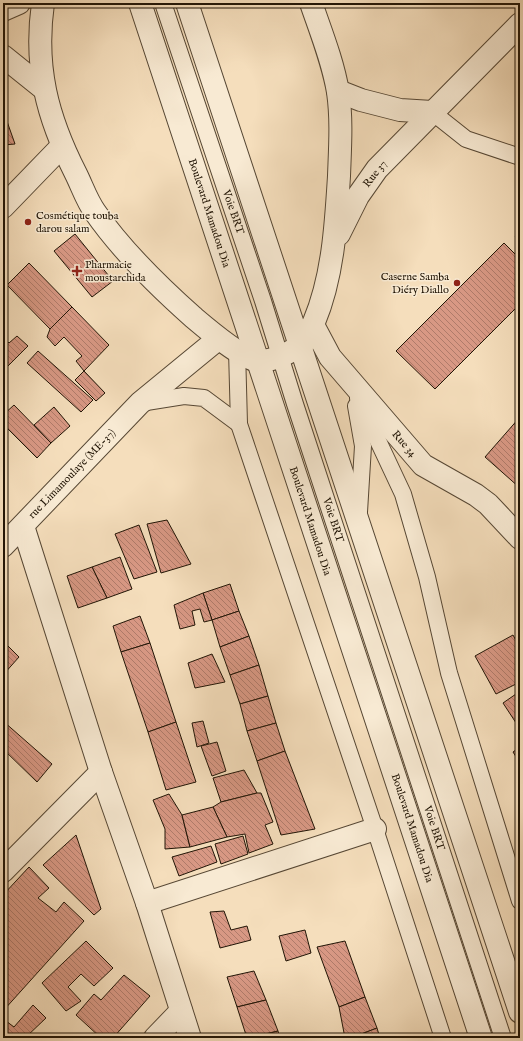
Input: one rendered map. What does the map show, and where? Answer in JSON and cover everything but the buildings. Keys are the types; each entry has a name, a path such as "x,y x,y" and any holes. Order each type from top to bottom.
{"street":[{"path":"3,10 19,3"},
{"path":"43,3 39,31 40,59 44,89 62,146 94,210 131,257 184,309 218,339 258,361 280,357 306,340 328,275 337,213 341,127 338,91 329,55 311,3"},
{"name":"Boulevard Mamadou Dia","path":"140,3 481,1038"},
{"path":"187,3 520,1012"},
{"name":"Rue 37","path":"332,247 358,196 377,168 520,24"},
{"path":"3,56 44,89"},
{"path":"338,91 361,100 400,110 432,112"},
{"path":"3,207 62,146"},
{"name":"Rue 34","path":"312,325 330,357 423,465 482,499 520,538"},
{"name":"rue Limamoulaye (ME-37)","path":"3,546 140,403 218,339"},
{"path":"23,526 101,772 147,903 190,1038"},
{"path":"3,870 101,772"},
{"path":"147,903 375,829"},
{"path":"155,1038 181,1011"}],"lane":[{"name":"Voie BRT","path":"163,3 503,1038"},
{"path":"432,112 466,139 520,157"},
{"path":"237,350 239,424 375,829 443,1038"},
{"path":"351,383 363,446 358,520"},
{"path":"351,383 403,494 427,577 449,673 520,901"},
{"path":"140,403 184,396 204,398 239,424"}],"place":[{"name":"Cosmétique touba darou salam","path":"28,222"},
{"name":"Pharmacie moustarchida","path":"77,271"},
{"name":"Caserne Samba Diéry Diallo","path":"457,283"}]}
